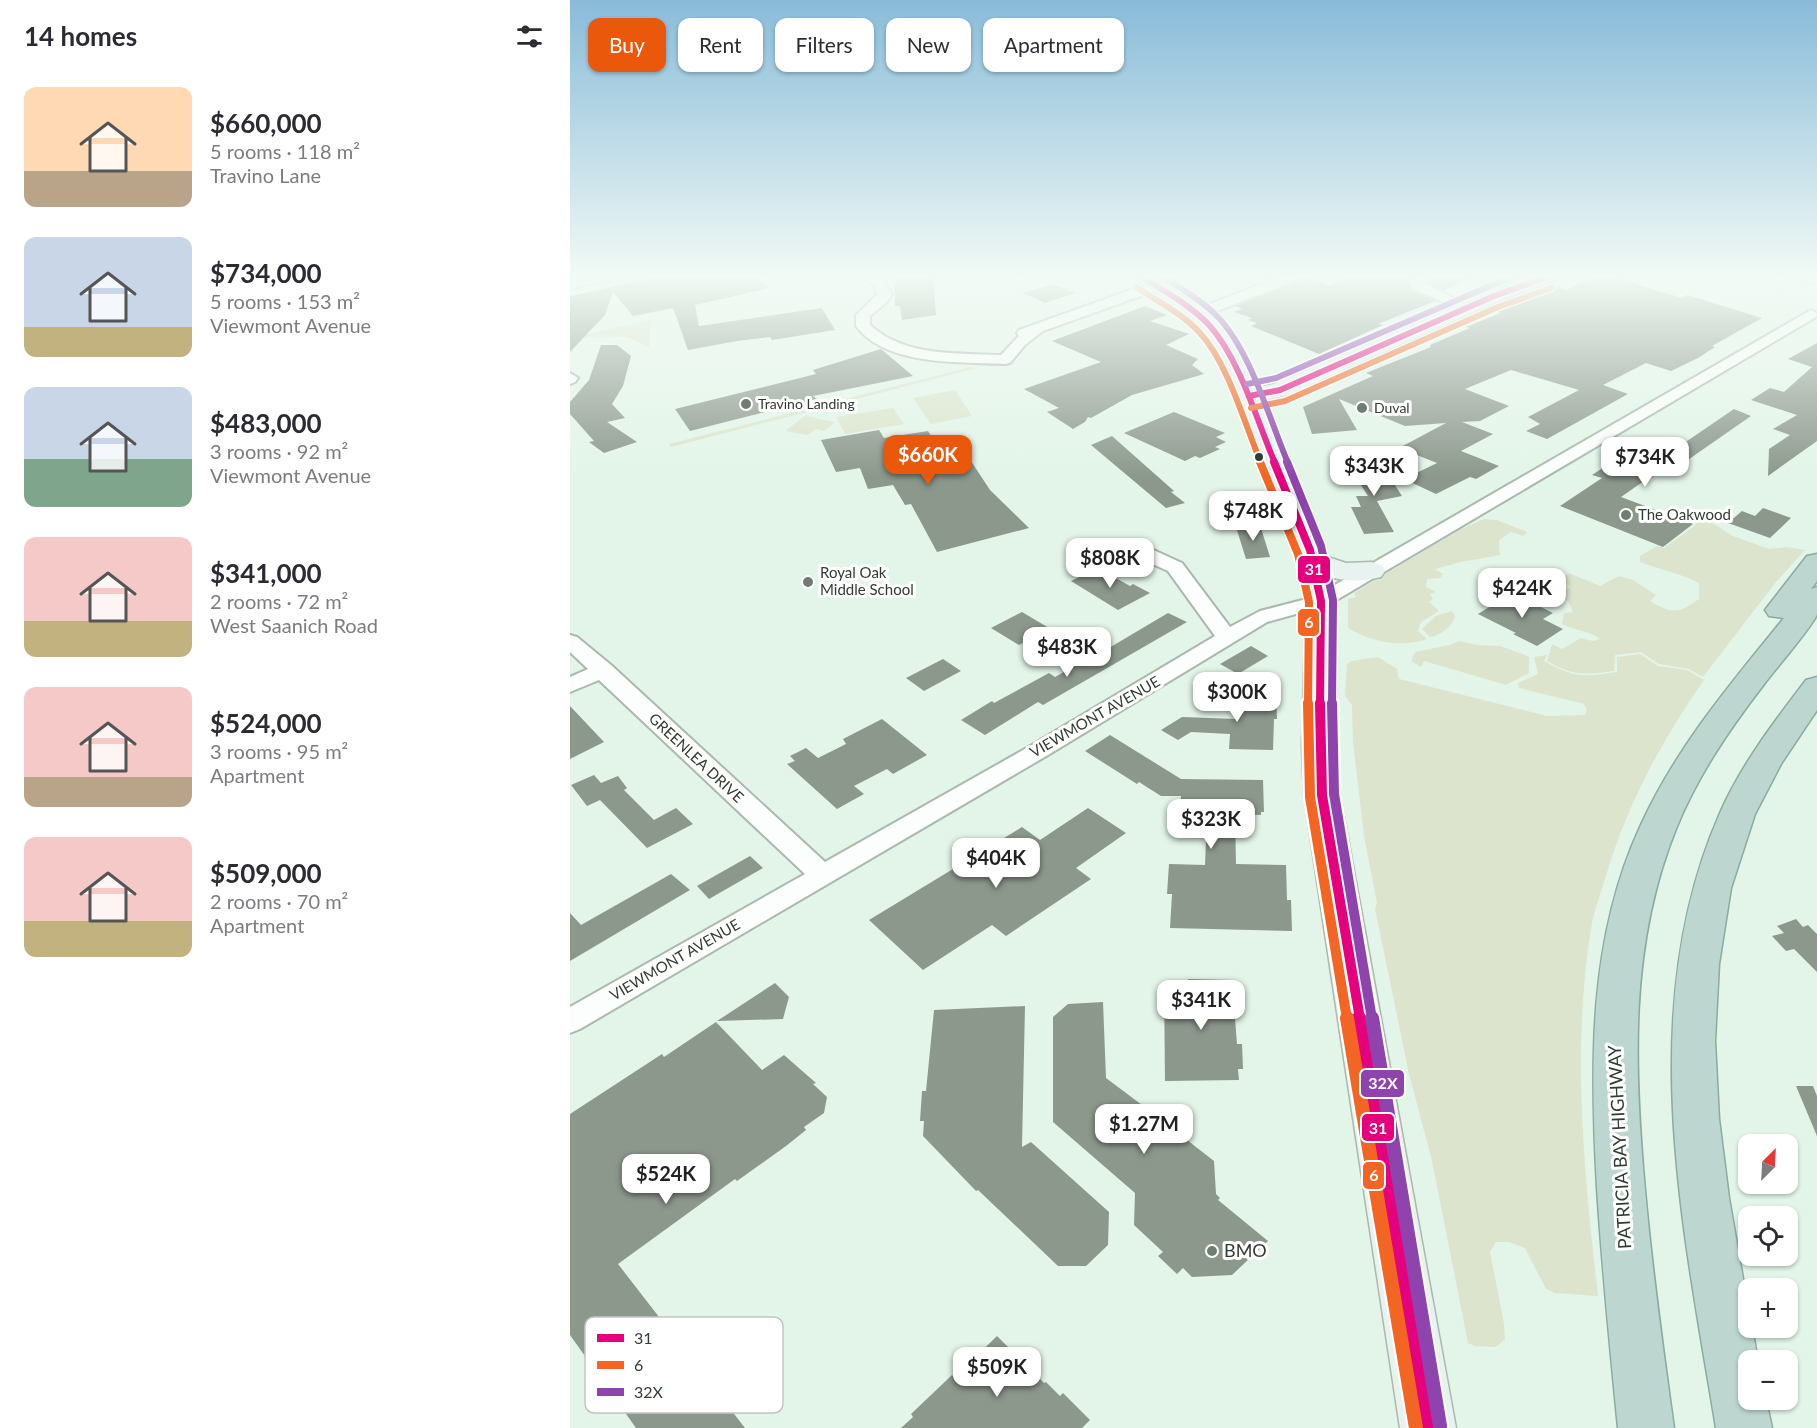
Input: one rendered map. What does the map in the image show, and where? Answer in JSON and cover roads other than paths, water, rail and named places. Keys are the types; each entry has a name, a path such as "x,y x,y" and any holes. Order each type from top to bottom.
{"highway":[{"path":"1619,971 1610,924 1623,870 1644,814 1668,768 1710,703 1817,562"},
{"name":"PATRICIA BAY HIGHWAY","path":"1646,1428 1625,1252 1615,1118 1614,1037 1619,971 1628,916 1641,868 1677,788 1707,739 1817,596"},
{"path":"1744,1428 1713,1251 1699,1146 1693,1060 1696,981 1703,931 1716,872 1737,814 1763,766 1817,687"},
{"path":"1763,766 1817,712"}],"main road":[{"path":"1223,344 1230,354 1249,396 1313,561 1321,601 1319,745 1322,795 1428,1428"},
{"path":"1249,396 1280,390 1386,344"},
{"path":"1313,561 1343,572 1371,571"}],"street":[{"path":"888,344 918,353 999,359 1018,344"},
{"name":"VIEWMONT AVENUE","path":"570,1021 1275,611 1321,601 1759,344"},
{"path":"1129,546 1175,567 1228,639"},
{"name":"GREENLEA DRIVE","path":"570,641 822,875"},
{"path":"570,685 603,670"}],"place":[{"name":"Travino Landing","path":"746,404"},
{"name":"Duval","path":"1362,408"},
{"name":"The Oakwood","path":"1626,515"},
{"name":"Royal Oak Middle School","path":"808,582"},
{"name":"BMO","path":"1212,1251"}]}
